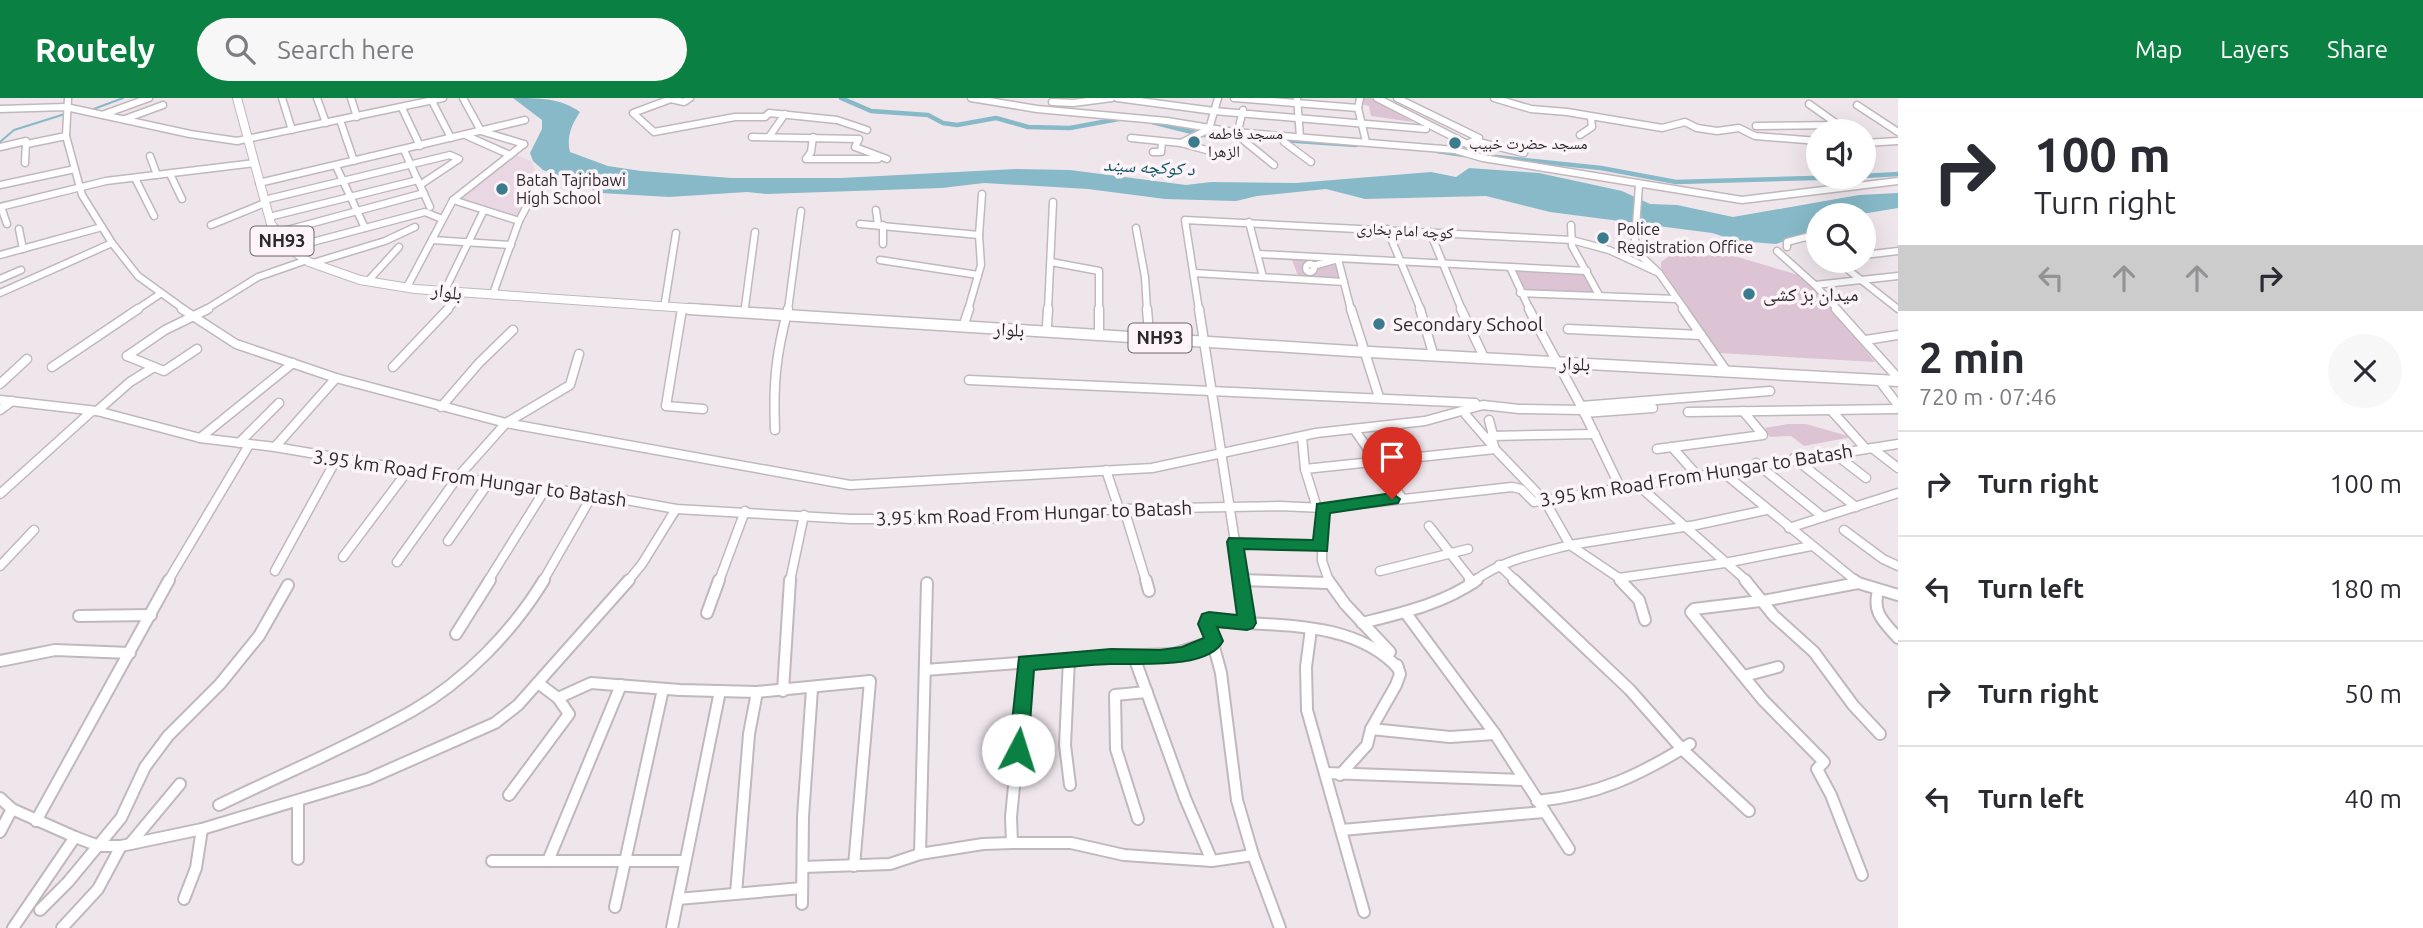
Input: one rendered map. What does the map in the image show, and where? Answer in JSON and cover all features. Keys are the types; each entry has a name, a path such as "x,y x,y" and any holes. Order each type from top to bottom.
{"main road":[{"name":"NH93","path":"237,98 269,217 276,233 289,248 340,274 423,289"},
{"name":"بلوار","path":"423,289 462,294 665,302 788,312"},
{"name":"بلوار","path":"423,289 494,291 682,308 788,312 1363,349 1897,378"},
{"name":"بلوار","path":"911,320 1047,326 1204,339"},
{"name":"بلوار","path":"1363,349 1432,350 1506,357"},
{"name":"بلوار","path":"1725,369 1879,380 1897,378"}],"street":[{"path":"101,116 149,98"},
{"path":"282,98 292,130"},
{"path":"317,98 326,123"},
{"path":"352,98 357,117"},
{"path":"386,98 391,110"},
{"path":"0,109 67,102 101,116 190,134 248,140 443,98"},
{"path":"407,287 453,200 524,144 481,131 463,98"},
{"path":"690,98 684,102 671,99 633,113 654,132 735,117 765,117 769,113 844,121 867,130"},
{"path":"971,98 1051,110 1132,117 1202,133 1284,139 1300,137 1465,152 1483,158 1742,200 1898,181"},
{"path":"1181,143 1202,133 1218,98"},
{"path":"1234,98 1298,101 1358,108"},
{"path":"1238,136 1246,98"},
{"path":"1360,98 1358,108 1366,142"},
{"path":"1377,98 1467,144 1479,138 1397,98"},
{"path":"1494,98 1531,109 1567,112 1662,128 1685,122 1698,128 1717,131 1740,128 1755,136 1806,140"},
{"path":"1132,117 1136,99"},
{"path":"1052,102 1136,99 1242,114 1426,129"},
{"path":"426,100 451,138"},
{"path":"1298,101 1300,137"},
{"path":"67,102 66,136 82,195 112,243 138,276 160,295 236,344 337,378 506,423 850,485 1152,468 1302,437 1425,421 1483,405"},
{"path":"1809,104 1831,119"},
{"path":"122,120 163,105"},
{"path":"1857,105 1898,132"},
{"path":"402,107 421,146"},
{"path":"769,137 785,114"},
{"path":"1580,135 1592,127 1591,118"},
{"path":"340,120 355,162"},
{"path":"259,183 525,120"},
{"path":"1756,126 1806,125"},
{"path":"1131,138 1181,143 1212,151 1202,133"},
{"path":"466,135 510,155"},
{"path":"0,147 66,136"},
{"path":"1238,136 1274,165"},
{"path":"752,137 813,137 859,139 855,147 887,159 806,159 811,152 813,137"},
{"path":"1284,139 1311,162"},
{"path":"1475,141 1524,153"},
{"path":"1876,142 1898,141"},
{"path":"1153,152 1161,152 1162,142"},
{"path":"25,163 27,144"},
{"path":"1465,152 1467,144"},
{"path":"404,150 430,207"},
{"path":"211,225 265,202 342,181 450,155 459,159 419,183 349,196 269,217"},
{"path":"150,156 158,175"},
{"path":"6,224 0,207 82,187 254,163"},
{"path":"336,166 365,228"},
{"path":"0,185 75,169"},
{"path":"170,174 182,199"},
{"path":"135,178 154,216"},
{"path":"494,291 519,221 538,185"},
{"path":"1639,185 1635,229 1641,256 1659,273 1725,369"},
{"path":"276,233 424,193"},
{"path":"965,321 981,265 979,234 982,194"},
{"path":"453,200 519,221"},
{"path":"1047,326 1053,202"},
{"path":"446,288 484,210"},
{"path":"876,210 883,244"},
{"path":"775,430 773,392 776,355 788,312 802,211"},
{"path":"289,248 425,212 442,219"},
{"name":"کوچه امام بخاری","path":"1194,273 1185,220 1188,219 1572,240 1620,254 1659,273"},
{"path":"1249,222 1263,277"},
{"path":"860,224 979,234"},
{"path":"1570,225 1572,246 1599,295"},
{"path":"0,255 102,227"},
{"path":"198,349 164,371 127,356 165,330 193,317 258,277 384,241 415,227"},
{"path":"1136,228 1149,333"},
{"path":"19,229 23,249"},
{"path":"1387,229 1429,333 1432,350"},
{"path":"745,307 755,232"},
{"path":"1430,232 1440,263 1482,353"},
{"path":"665,302 676,233"},
{"path":"1787,247 1787,242 1806,237"},
{"path":"432,240 511,245"},
{"path":"0,293 112,243"},
{"path":"1620,254 1637,246"},
{"path":"368,281 399,247"},
{"path":"1777,251 1815,285 1897,378"},
{"path":"1876,254 1898,251"},
{"path":"1258,254 1587,271"},
{"path":"1313,266 1338,259"},
{"path":"1338,259 1379,397"},
{"path":"880,260 978,275"},
{"path":"1051,262 1099,271 1099,330"},
{"path":"1510,267 1520,293 1557,360 1621,489"},
{"path":"4,278 21,270"},
{"path":"1247,623 1194,273 1344,282"},
{"path":"1852,273 1894,303 1898,309"},
{"path":"1815,285 1898,275"},
{"path":"4,278 18,286"},
{"path":"1520,293 1676,299"},
{"path":"393,368 462,294"},
{"path":"52,367 160,295"},
{"path":"682,308 666,406 703,409"},
{"path":"1469,324 1538,327"},
{"path":"441,407 479,363 513,330"},
{"path":"1568,330 1701,335"},
{"path":"1866,340 1898,335"},
{"path":"397,562 457,478 506,423 570,385 579,354"},
{"path":"0,384 27,359"},
{"path":"200,438 293,363"},
{"path":"0,494 130,382 154,367"},
{"path":"275,447 337,378"},
{"path":"969,380 1464,401 1519,409 1653,408"},
{"path":"1879,380 1898,407"},
{"path":"1582,410 1770,391"},
{"name":"3.95 km Road From Hungar to Batash","path":"0,400 95,411 200,438 275,447 457,478 593,494 676,509 804,514 850,519 985,519 1121,509 1320,508 1512,486 1521,489 1528,499 1534,502 1639,486 1719,469 1898,444"},
{"path":"0,410 12,401"},
{"path":"36,821 244,444 279,403"},
{"path":"1688,412 1898,407"},
{"path":"1831,410 1869,448 1898,468"},
{"path":"1657,449 1763,435 1743,411"},
{"path":"1466,415 1545,501 1570,545 1619,578 1639,600 1645,620"},
{"path":"1489,420 1495,449"},
{"path":"1354,429 1402,498"},
{"path":"1493,435 1595,434"},
{"path":"1302,437 1305,469 1320,508 1321,546 1327,583 1390,652 1398,668 1396,685 1371,729 1367,745 1340,775"},
{"path":"1672,447 1696,474"},
{"path":"1305,469 1495,449"},
{"path":"1835,454 1866,478"},
{"path":"275,571 337,458"},
{"path":"1794,458 1856,507"},
{"path":"1756,464 1823,517"},
{"path":"343,557 409,469"},
{"path":"1719,469 1858,583 1898,595"},
{"path":"1106,470 1149,592"},
{"path":"448,541 489,482"},
{"path":"1639,486 1748,582 1774,616 1808,645 1853,705 1880,734"},
{"path":"456,634 546,488"},
{"path":"1789,528 1898,493"},
{"path":"219,805 412,711 438,693 494,642 529,604 593,494"},
{"path":"1,800 12,810 99,846 126,845 202,829 368,779 495,723 518,705 600,615 642,564 676,509"},
{"path":"1362,623 1405,612 1458,593 1499,565 1570,545 1684,527 1766,510"},
{"path":"707,613 745,511"},
{"path":"783,691 788,657 790,579 794,546 804,514"},
{"path":"1429,526 1473,583"},
{"path":"0,566 34,530"},
{"path":"1844,530 1873,552 1898,566"},
{"path":"1235,542 1321,546"},
{"path":"1619,578 1725,563 1811,546"},
{"path":"1380,571 1468,549"},
{"path":"1499,565 1630,690 1749,811"},
{"path":"1241,579 1327,583"},
{"path":"920,854 927,583"},
{"path":"1858,583 1762,601 1721,604 1694,609 1691,612 1770,708 1824,762 1817,769 1831,795 1862,875"},
{"path":"40,910 121,818 145,767 168,736 220,684 259,636 288,585"},
{"path":"1878,591 1874,605 1878,616 1898,638"},
{"path":"1405,612 1495,734 1522,780 1569,849"},
{"path":"79,616 151,615"},
{"path":"1280,928 1253,855 1237,800 1222,673 1207,624 1209,619 1342,634 1388,654 1398,668"},
{"path":"1311,629 1306,667 1307,710 1364,912"},
{"path":"925,670 1069,659 1182,655 1214,641"},
{"path":"0,661 55,650 130,653"},
{"path":"1134,657 1185,798 1212,861"},
{"path":"1069,659 1065,745 1070,785"},
{"path":"1012,843 1011,817 1026,663"},
{"path":"1744,676 1778,667"},
{"path":"558,698 591,684 757,692 871,682 864,731 854,866"},
{"path":"509,795 569,714 558,698 538,683"},
{"path":"548,861 621,685"},
{"path":"615,907 663,689"},
{"path":"802,904 803,817 812,689"},
{"path":"672,928 720,691"},
{"path":"736,894 749,734 757,692"},
{"path":"1138,819 1116,749 1115,695 1147,692"},
{"path":"1371,729 1450,737 1495,734"},
{"path":"1536,801 1588,795 1619,785 1686,746"},
{"path":"1325,773 1522,780"},
{"path":"62,928 98,889 126,845 180,784"},
{"path":"298,802 298,859"},
{"path":"0,832 12,810"},
{"path":"1342,830 1544,812"},
{"path":"184,899 196,868 202,829"},
{"path":"12,928 75,837"},
{"path":"803,867 890,864 920,854 983,844 1012,843 1071,843 1124,855 1212,861 1253,855"},
{"path":"492,861 685,861"},
{"path":"678,900 802,888"}],"shaded area":[{"path":"1361,98 1371,98 1413,122 1371,116 1369,106 1361,104"},
{"name":"Batah Tajribawi High School","path":"514,154 531,161 539,179 519,219 457,199"},
{"name":"میدان بز کشی","path":"1671,255 1734,256 1805,277 1875,362 1719,353 1661,268 1661,262"},
{"path":"1291,257 1334,260 1339,279 1298,276"},
{"path":"1515,270 1584,274 1594,293 1524,290"},
{"path":"1806,424 1852,437 1804,446 1791,436 1770,437 1765,428"}],"water":[{"path":"513,98 549,100 573,107 580,112 570,131 570,152 608,166 641,171 731,178 841,178 1015,169 1070,170 1186,185 1211,182 1296,183 1431,172 1456,177 1469,168 1539,173 1622,191 1650,204 1677,205 1733,217 1806,204 1806,233 1776,244 1738,241 1712,233 1550,212 1486,196 1365,199 1326,189 1257,196 1236,201 1165,199 1088,189 984,183 942,188 766,194 747,192 669,197 601,193 543,170 533,161 530,153 542,129 542,120"},
{"path":"1898,193 1898,208 1876,212 1876,203 1813,203 1859,195"}],"waterway":[{"path":"91,110 123,98"},
{"path":"841,98 871,111 928,115 943,123 957,125 996,118 1028,127 1070,128 1124,118"},
{"path":"0,142 14,130 65,114"},
{"path":"1152,122 1204,135 1356,145"},
{"path":"1437,151 1464,155"},
{"path":"1496,157 1601,168 1676,182 1806,178"},
{"path":"1876,175 1898,174"}],"place":[{"name":"مسجد فاطمه الزهرا","path":"1194,142"},
{"name":"مسجد حضرت خبیب","path":"1455,143"},
{"name":"Batah Tajribawi High School","path":"502,189"},
{"name":"Police Registration Office","path":"1603,238"},
{"name":"میدان بز کشی","path":"1749,294"},
{"name":"Secondary School","path":"1379,324"}],"route":[{"path":"1018,750 1026,663 1111,656 1160,657 1182,655 1198,649 1214,641 1206,621 1209,619 1247,623 1235,542 1321,546 1323,509 1392,499"}],"water label":[{"name":"د کوکچه سیند","path":"1149,167"}]}
